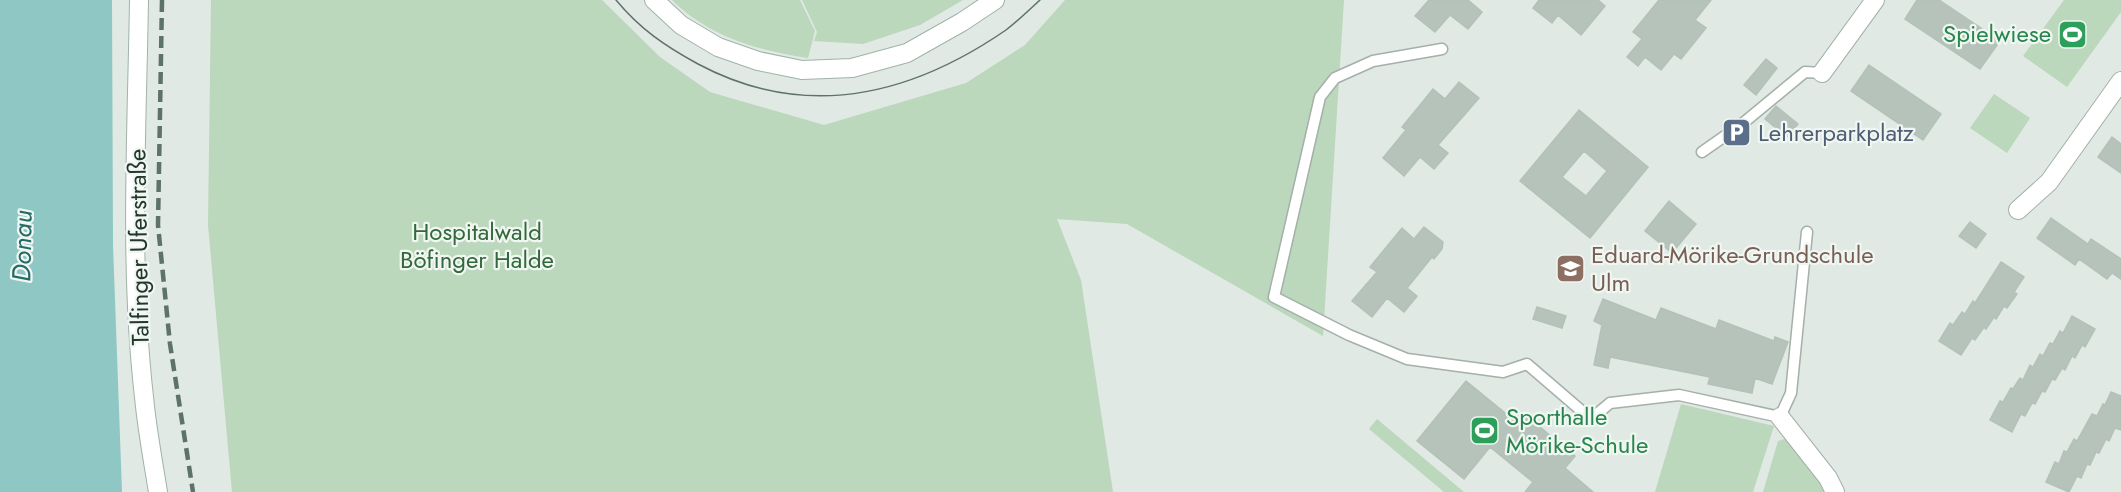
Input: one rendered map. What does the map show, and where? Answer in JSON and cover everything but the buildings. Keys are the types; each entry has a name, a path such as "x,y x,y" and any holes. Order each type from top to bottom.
{"street":[{"name":"Talfinger Uferstraße","path":"139,0 136,235 138,321 144,398 158,492"},
{"path":"654,0 681,25 718,47 758,61 802,70 852,68 907,52 962,22 995,0"},
{"path":"1822,73 1875,0"},
{"path":"2018,210 2049,182 2121,81"},
{"path":"1780,417 1828,478 1835,492"}],"lane":[{"path":"1442,49 1373,61 1335,78 1320,97 1274,297 1349,335 1407,359 1503,372 1527,364 1591,419 1610,403 1679,395 1780,417 1791,393 1807,232"},
{"path":"1702,152 1742,124 1805,72 1822,73"}],"green space":[{"name":"Hospitalwald Böfinger Halde","path":"211,0 602,0 660,57 710,92 824,125 966,83 1025,45 1065,0 1344,0 1323,336 1127,224 1057,219 1081,280 1113,492 232,492 208,225"},
{"path":"672,0 800,0 815,31 808,58 771,51 735,40 701,23"},
{"path":"802,0 963,0 920,25 863,44 814,41 817,32"},
{"name":"Spielwiese","path":"2064,0 2121,0 2121,12 2067,87 2023,56"},
{"path":"1994,94 2030,118 2007,153 1970,128"},
{"path":"1681,404 1774,426 1753,492 1655,492"},
{"path":"1377,419 1464,492 1444,492 1369,429"},
{"path":"1788,438 1828,492 1763,492 1778,441"}],"water":[{"name":"Donau","path":"0,0 112,0 113,245 122,492 0,492"}],"tram line":[{"path":"616,0 634,20 654,36 698,64 738,82 778,92 817,96 856,93 895,85 932,71 970,53 1006,30 1040,0"}],"railway":[{"path":"162,0 158,225 170,344 193,492"}],"place":[{"name":"Spielwiese","path":"2072,34"},
{"name":"Lehrerparkplatz","path":"1737,133"},
{"name":"Eduard-Mörike-Grundschule Ulm","path":"1570,269"},
{"name":"Sporthalle Mörike-Schule","path":"1485,431"}]}
